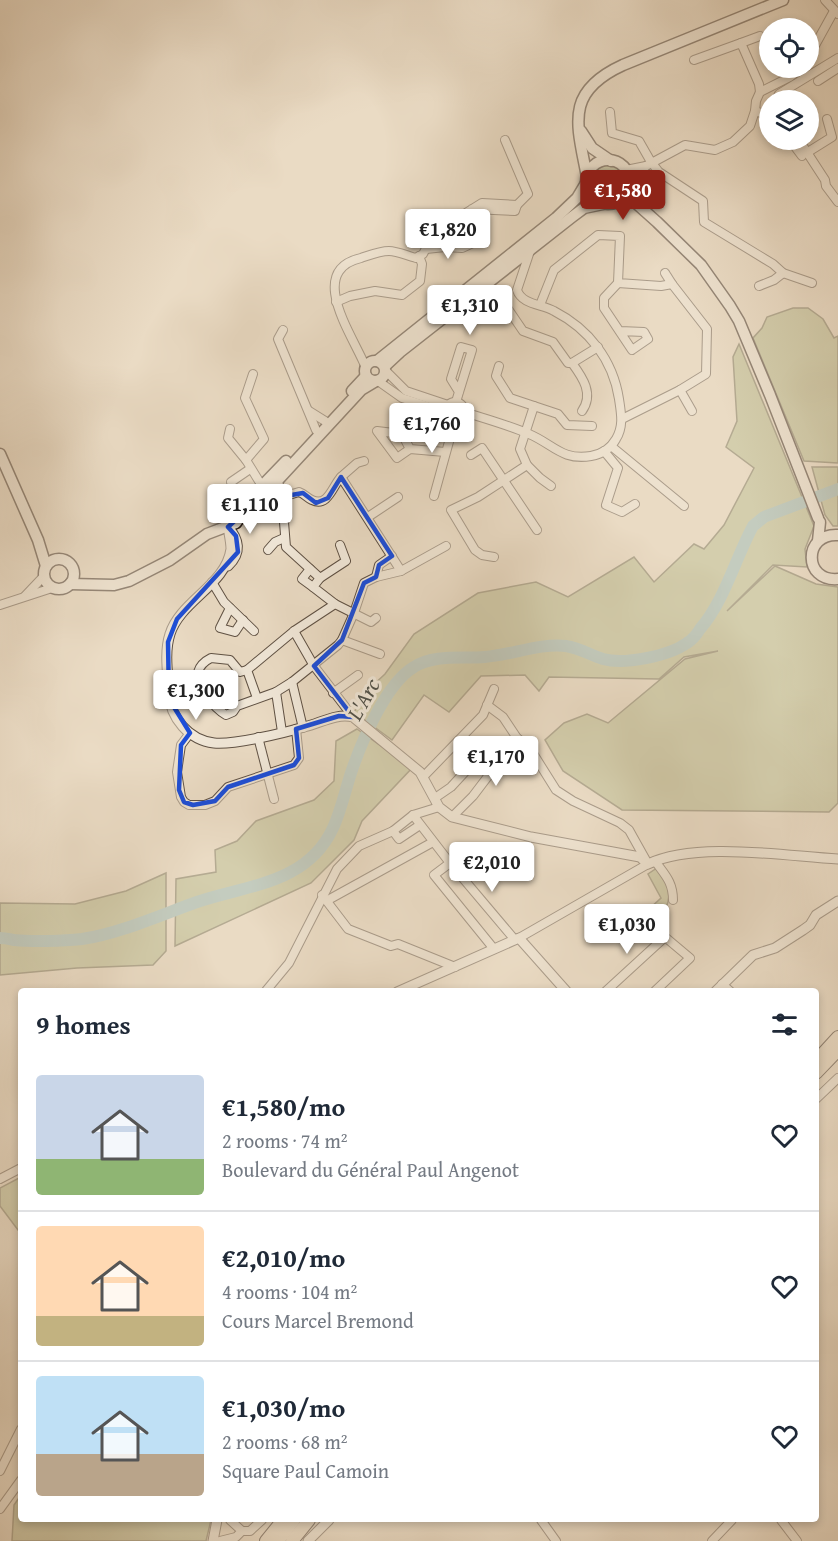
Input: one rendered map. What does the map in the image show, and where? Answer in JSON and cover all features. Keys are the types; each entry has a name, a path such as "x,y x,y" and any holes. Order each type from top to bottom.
{"highway":[{"path":"819,1058 838,1036"},
{"path":"819,1070 838,1050"},
{"path":"266,1541 281,1522"},
{"path":"278,1541 292,1522"},
{"path":"292,1541 307,1522"}],"main road":[{"path":"643,212 595,200 589,192 578,125 579,114 587,91 604,74 783,0"},
{"path":"578,125 592,148 618,163 629,179 633,200 701,265 739,321 819,520 819,541"},
{"path":"0,454 38,540 45,581 52,588 62,589 70,584 114,585 146,573 170,560 207,534 228,527 235,513 265,488 316,430 376,371 556,218 577,198 591,168 600,162 611,161"},
{"path":"265,488 277,481 376,371 584,208 618,202 626,195 629,179"},
{"path":"819,520 837,535"},
{"path":"837,535 826,536 819,541 812,554 813,566 821,576 838,579"},
{"path":"38,540 59,559 68,562 74,570 102,585"},
{"path":"45,571 54,560 59,559"},
{"path":"70,584 74,570"}],"street":[{"path":"819,40 836,13 825,0"},
{"path":"694,60 759,36"},
{"path":"741,43 760,90"},
{"path":"786,90 838,58"},
{"path":"818,81 838,68"},
{"path":"764,90 790,78"},
{"path":"629,179 649,164 685,145 715,150 734,142 750,126 759,94"},
{"path":"755,111 759,112"},
{"path":"610,112 612,133 639,141 649,164 703,201 704,222 773,264 783,273 812,283"},
{"path":"805,154 831,137 827,119"},
{"path":"459,392 451,379 461,347 472,350 459,392 450,407 450,419 460,418 464,412 463,406 450,407 402,398 358,348 337,308 335,277 341,267 354,259 389,251 416,258 423,254 437,230 472,209 515,211 517,205 528,194 505,140"},
{"path":"801,150 825,180 826,186 838,202"},
{"path":"803,150 805,154"},
{"path":"437,230 445,247"},
{"path":"540,305 554,270 598,235 620,236 618,283 606,294 603,302 604,308 620,331"},
{"path":"426,249 462,248 475,242"},
{"path":"464,412 527,432 567,456 579,458 608,449 617,437 622,419 618,393 610,366 598,347 590,336 570,320 554,310 528,302 518,293 530,251"},
{"path":"336,302 350,296 375,291 402,295 420,281 422,264 419,256"},
{"path":"622,419 680,390 706,374 707,329 665,273"},
{"path":"759,286 774,280 783,273"},
{"path":"618,283 661,286 672,284"},
{"path":"506,306 523,331 554,342 568,363 572,363 586,383 586,405 582,411"},
{"path":"283,330 278,339 316,430"},
{"path":"572,363 598,347"},
{"path":"499,366 496,385 510,398 558,414 567,426 591,426"},
{"path":"376,371 406,391 450,407"},
{"path":"246,460 264,439 245,398 253,374"},
{"path":"680,390 692,411"},
{"path":"534,406 520,448 527,465 551,486"},
{"path":"308,410 325,421"},
{"path":"434,496 455,420"},
{"path":"230,429 228,438 265,488 282,497 299,492 319,502 328,497 341,477 357,463 364,461"},
{"path":"471,455 482,448 537,530"},
{"path":"410,449 445,452"},
{"path":"608,449 618,468 606,505 622,512 635,504"},
{"path":"608,449 684,506"},
{"path":"494,557 482,555 475,550 452,510 478,497 527,465"},
{"path":"231,482 250,468"},
{"path":"341,477 401,571"},
{"path":"277,481 283,493 286,547 320,578"},
{"path":"368,517 399,497"},
{"path":"228,527 231,547 229,558 212,582 177,619 170,632 168,642 169,699 173,712 181,725 190,733 215,743 299,729 339,716 356,719"},
{"path":"268,550 275,542 284,538"},
{"path":"313,588 320,578 346,561 340,545"},
{"path":"334,604 294,631 247,670 240,672 230,660 211,658 202,664 198,672 200,683 218,711 226,715 233,712 237,706 276,692 292,682 314,666 342,640 354,614 364,583 375,577 401,571 446,546"},
{"path":"375,577 379,565 392,556"},
{"path":"310,569 302,579 334,604 371,622 376,618"},
{"path":"22,599 36,586 45,571"},
{"path":"212,582 224,602 254,631"},
{"path":"0,605 52,588"},
{"path":"230,608 220,628 235,632 243,620"},
{"path":"294,631 333,693 356,719 423,777 437,802 452,817 531,837 640,857 651,863"},
{"path":"342,640 380,654"},
{"path":"247,670 257,698"},
{"path":"333,693 358,675"},
{"path":"190,733 181,745 177,772 181,797 189,805 205,805 215,801 228,787 290,767 297,761 299,729 292,682"},
{"path":"423,777 483,716 494,689"},
{"path":"276,692 282,732"},
{"path":"487,705 502,717 517,738 530,747 556,790 573,801 620,823 629,830 651,863 670,881 674,900"},
{"path":"258,737 274,799"},
{"path":"452,817 489,775 517,738"},
{"path":"458,741 489,775"},
{"path":"268,988 289,963 325,897 337,869 359,846 393,831 412,815 437,802 475,760"},
{"path":"412,815 517,939 563,988"},
{"path":"393,831 399,839 420,825"},
{"path":"325,897 433,842"},
{"path":"406,988 517,939 651,863 692,852 838,859"},
{"path":"450,862 434,875 494,949"},
{"path":"325,897 348,930 392,946 398,944 455,966"},
{"path":"718,988 752,961 771,955 801,938 819,923 821,917 835,903"},
{"path":"610,988 665,937 690,958 658,988"},
{"path":"722,984 726,988"},
{"path":"819,1097 838,1078"},
{"path":"0,1179 18,1170"},
{"path":"0,1470 18,1435"},
{"path":"0,1509 18,1484"},
{"path":"213,1541 217,1522"},
{"path":"232,1522 242,1531 250,1531 260,1522"},
{"path":"308,1541 327,1522"},
{"path":"542,1522 556,1541"},
{"path":"712,1541 730,1522"},
{"path":"783,1522 797,1541"},
{"path":"220,1541 236,1537 242,1531"}],"highlighted area":[{"path":"341,477 392,556 379,565 376,577 364,583 342,640 314,666 353,717 339,716 296,729 299,758 294,765 228,787 215,801 193,805 184,802 179,790 181,745 190,733 169,699 168,642 177,619 238,552 236,536 228,527 268,490 280,497 303,493 316,503 328,498"}],"green space":[{"path":"609,165 621,170 626,182 621,194 609,199 597,194 592,182 597,170"},
{"path":"793,308 808,308 823,319 834,338 838,336 838,463 804,461 753,338 762,328 767,317"},
{"path":"739,344 814,526 805,549 807,567 773,565 727,611 775,566 816,584 838,587 838,803 829,812 622,810 563,771 545,740 564,723 587,714 608,723 685,659 718,651 684,657 659,679 549,677 539,691 525,675 481,676 449,712 424,695 392,740 354,712 369,689 385,674 414,634 478,593 536,582 568,597 634,557 654,582 694,544 704,549 724,525 754,468 726,447 737,421 733,357"},
{"path":"812,467 838,467 838,526 833,526 825,515"},
{"path":"357,729 412,768 362,821 354,840 311,883 175,946 176,879 216,872 215,850 237,841 256,821 314,800 334,781 336,741"},
{"path":"657,868 668,886 669,893 664,934 660,938 637,920 661,898 648,874"},
{"path":"166,873 166,951 153,965 77,968 0,975 0,903 75,904 126,891"},
{"path":"18,1179 18,1230 0,1206 0,1188"},
{"path":"18,1499 18,1522 211,1522 206,1541 12,1541 14,1505"}],"waterway":[{"name":"L'Arc","path":"0,938 48,941 75,940 96,936 197,902 274,880 292,872 322,847 333,828 355,760 368,730 394,686 414,667 431,660 485,657 556,646 571,647 612,661 646,658 679,648 691,640 709,618 753,526 764,517 838,489"}]}
